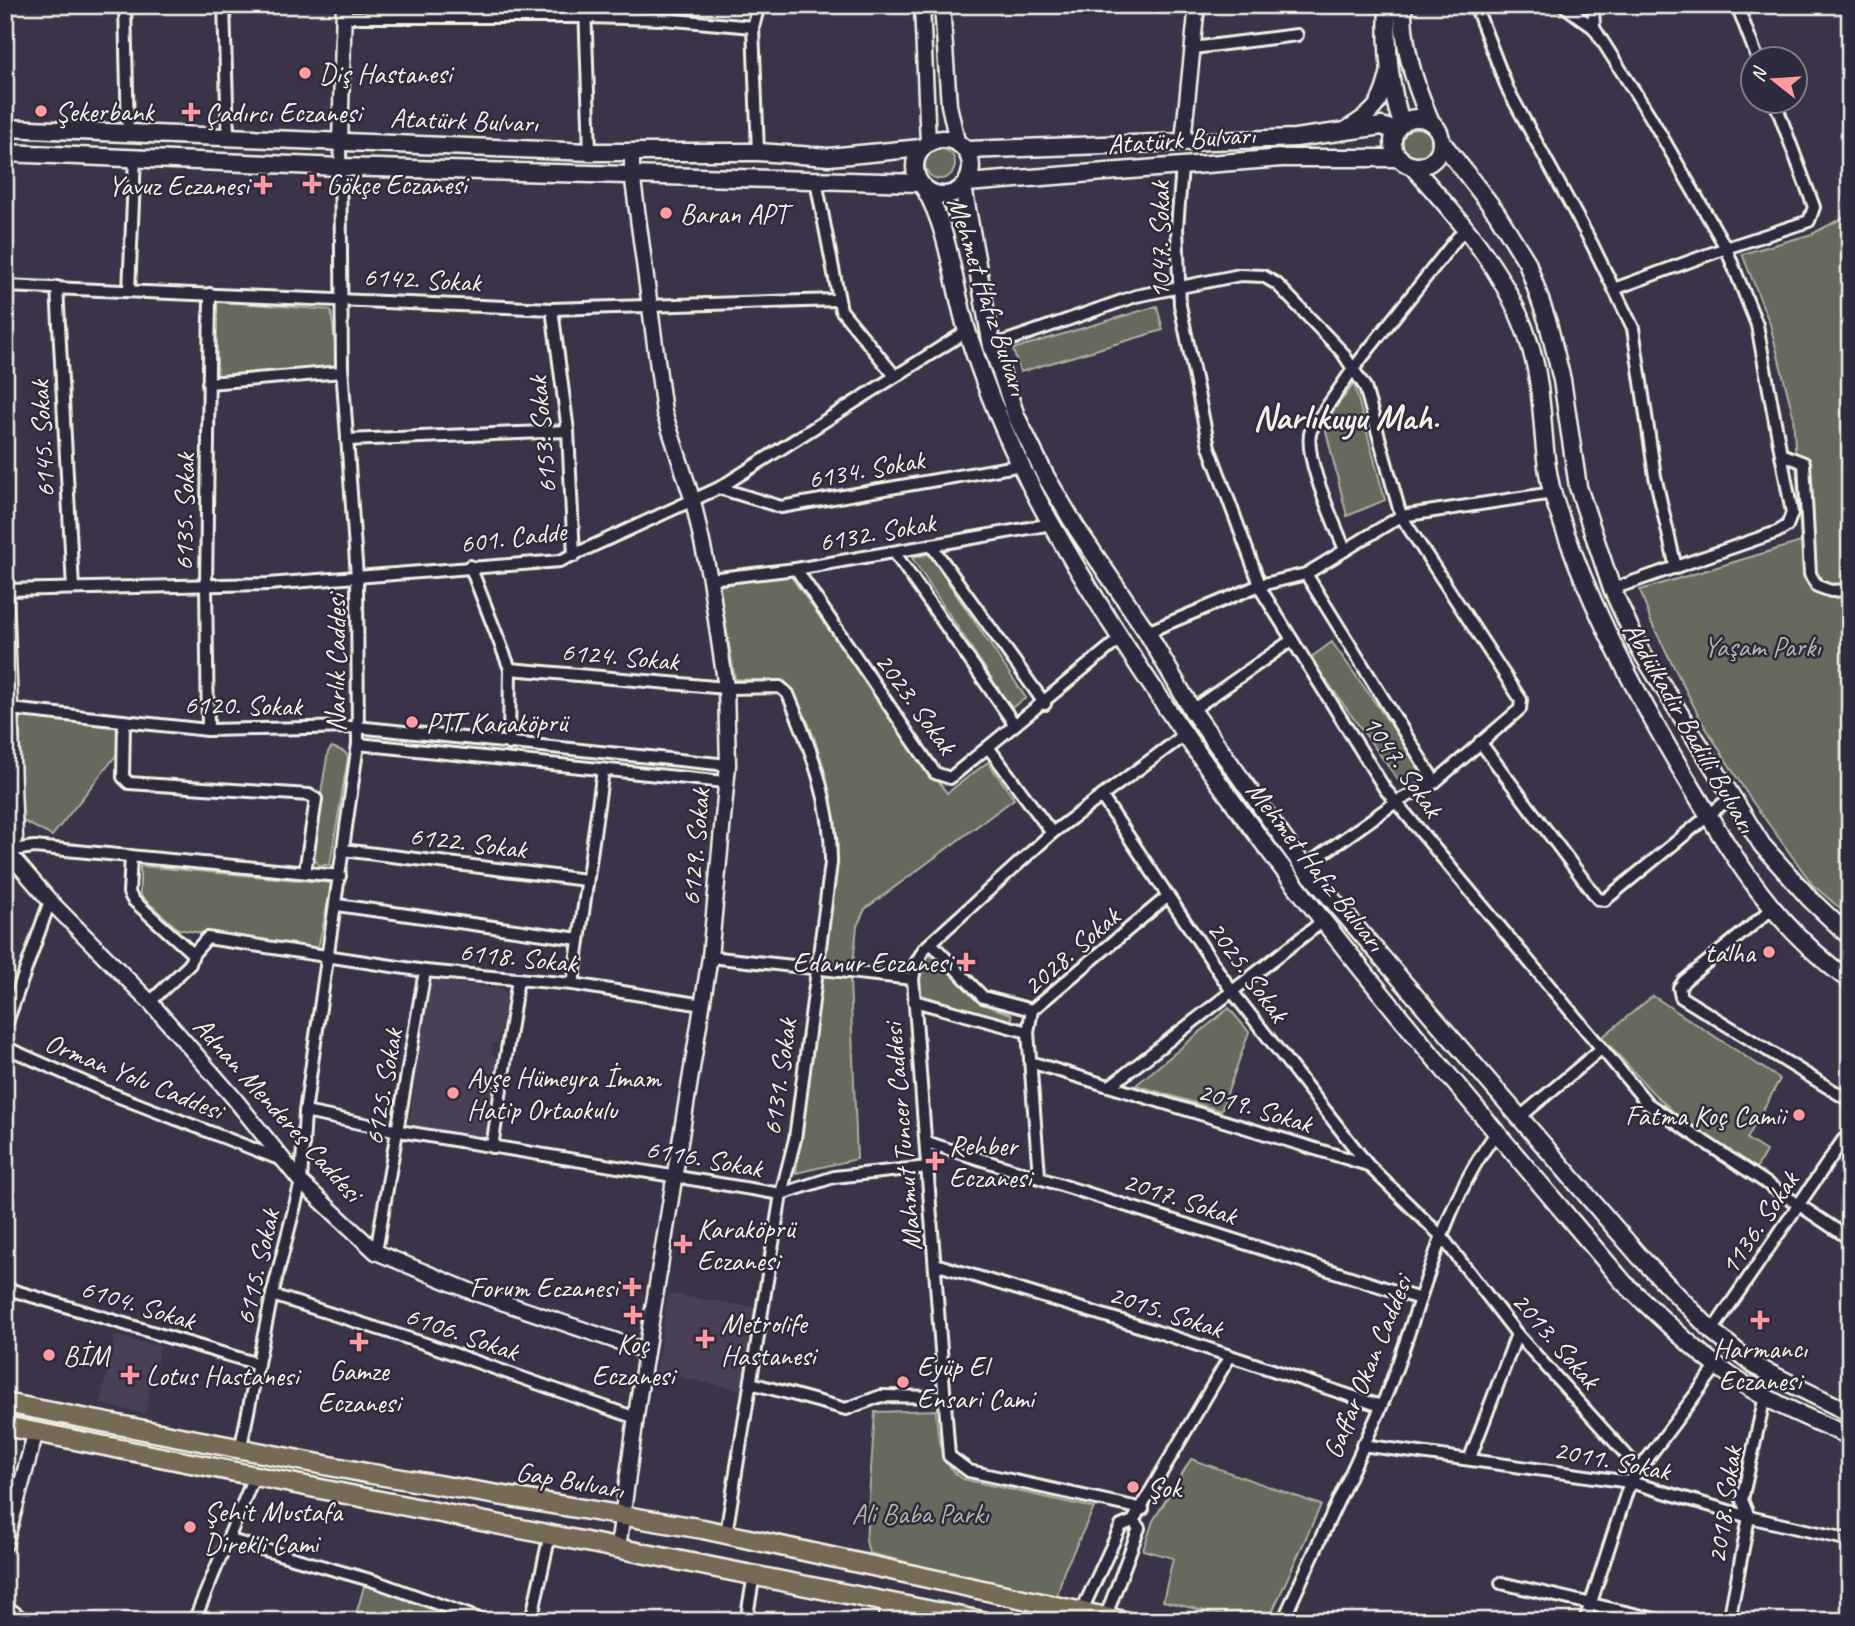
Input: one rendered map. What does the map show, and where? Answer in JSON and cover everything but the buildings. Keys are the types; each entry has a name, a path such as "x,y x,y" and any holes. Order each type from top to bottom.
{"highway":[{"name":"Gap Bulvarı","path":"5,1403 241,1446 366,1473 726,1534 1078,1616 1124,1621"},
{"name":"Gap Bulvarı","path":"5,1426 754,1575 888,1612 982,1621"}],"main road":[{"path":"1388,5 1390,61 1399,127 1394,148 1405,161 1432,161 1441,141 1431,122 1411,66 1402,28 1403,5"},
{"path":"1399,127 1413,118 1431,122"},
{"name":"Atatürk Bulvarı","path":"962,146 1295,138 1382,126 1399,127"},
{"name":"Atatürk Bulvarı","path":"5,128 590,152 758,152 829,157 924,146"},
{"path":"942,138 962,146 971,163 965,185 948,195 922,186 915,166 924,146 942,138"},
{"name":"Abdülkadir Badilli Bulvarı","path":"1441,141 1496,212 1527,262 1548,323 1562,380 1578,487 1612,589 1640,650 1762,845 1810,900 1850,937"},
{"name":"Atatürk Bulvarı","path":"5,153 340,167 632,173 922,186"},
{"name":"Atatürk Bulvarı","path":"965,185 1282,158 1405,161"},
{"name":"Abdülkadir Badilli Bulvarı","path":"1405,161 1465,228 1498,272 1521,320 1535,364 1553,493 1601,624 1637,697 1748,879 1772,909 1822,960 1850,981"},
{"name":"Mehmet Hafız Bulvarı","path":"965,185 992,346 1016,416 1045,475 1077,529 1147,632 1192,710 1304,867 1640,1257 1712,1331 1755,1366 1850,1413"},
{"name":"Mehmet Hafız Bulvarı","path":"922,186 937,209 967,331 1021,465 1052,524 1183,736 1323,921 1624,1283 1717,1366 1765,1396 1850,1436"}],"street":[{"path":"125,5 128,133"},
{"path":"224,5 228,137"},
{"path":"663,5 663,19"},
{"path":"758,152 753,27 759,5"},
{"path":"922,5 924,146"},
{"path":"942,5 948,105 962,146"},
{"path":"1182,141 1197,5"},
{"path":"1475,5 1507,90 1633,328 1656,476 1676,568"},
{"path":"1563,5 1594,28 1650,117 1726,248 1757,325 1792,513 1787,526 1612,589"},
{"path":"1593,5 1594,28"},
{"path":"1737,5 1753,46"},
{"path":"340,142 344,11 585,11 753,27"},
{"path":"585,11 590,152"},
{"path":"1193,48 1297,35"},
{"path":"1343,131 1373,113 1383,96 1390,61"},
{"path":"1614,289 1809,221 1814,206 1780,116"},
{"name":"Narlık Caddesi","path":"301,1182 304,1112 337,905 358,744 357,577 342,372 340,142"},
{"name":"6129. Sokak","path":"618,1548 646,1352 710,957 728,765 726,688 710,579 693,501 664,412 632,173 632,153"},
{"path":"129,289 135,158"},
{"name":"1047. Sokak","path":"1182,167 1177,227 1180,305 1209,447 1260,585 1292,640 1396,802 1648,1104 1850,1239"},
{"path":"816,180 841,310 895,376"},
{"path":"1345,550 1308,439 1353,369 1465,228"},
{"path":"992,346 1136,296 1240,275 1263,276 1277,284 1342,352 1365,387 1401,516 1521,700 1520,709 1435,782 1396,802 1304,867"},
{"name":"6142. Sokak","path":"5,286 129,289 552,309 652,308 837,300"},
{"name":"6145. Sokak","path":"57,286 73,589"},
{"name":"6135. Sokak","path":"208,730 206,585 210,294"},
{"name":"6153. Sokak","path":"552,309 568,431 574,556"},
{"name":"601. Cadde","path":"6,590 206,585 357,577 560,561 719,488 967,331"},
{"path":"208,383 342,372"},
{"path":"347,440 568,431"},
{"path":"1781,454 1804,463 1810,574 1817,586 1831,591 1847,590 1850,585"},
{"name":"6134. Sokak","path":"719,488 781,507 1021,465"},
{"path":"1147,632 1260,585 1306,574 1401,516 1553,493"},
{"name":"6132. Sokak","path":"710,579 796,569 1052,524"},
{"path":"931,545 1045,704"},
{"path":"894,552 1015,725"},
{"path":"470,566 510,669 509,744"},
{"name":"2023. Sokak","path":"796,569 935,773 950,778 1045,704 1121,638"},
{"path":"1306,574 1435,782"},
{"path":"5,577 15,837 6,849"},
{"path":"1192,710 1292,640"},
{"name":"6124. Sokak","path":"510,669 726,688"},
{"name":"6131. Sokak","path":"726,688 780,687 788,694 816,761 831,835 795,1139 781,1194 726,1534"},
{"name":"6120. Sokak","path":"9,709 208,730 356,727 728,765"},
{"path":"124,722 123,777 129,783 310,795 316,799 305,872"},
{"name":"Mahmut Tuncer Caddesi","path":"1143,1508 969,1471 949,1456 913,979 916,964 931,943 1052,834 1183,736"},
{"path":"1480,742 1598,899 1605,900 1731,797"},
{"path":"358,744 725,782"},
{"path":"988,747 1052,834"},
{"path":"573,985 603,770"},
{"name":"2025. Sokak","path":"1102,797 1231,990 1368,1165"},
{"path":"6,849 34,847 340,876"},
{"name":"Adnan Menderes Caddesi","path":"6,849 50,901 150,1002 301,1182 376,1252 475,1293 646,1352"},
{"name":"6122. Sokak","path":"344,849 586,880"},
{"path":"131,856 129,893 133,900 193,954 190,964 150,1002"},
{"name":"2028. Sokak","path":"1039,1176 1028,1032 1032,1010 1167,897"},
{"path":"5,1028 50,901"},
{"path":"337,905 579,939"},
{"path":"1772,909 1684,981 1679,988 1681,997 1850,1101"},
{"path":"1110,1087 1231,990 1323,921"},
{"name":"6118. Sokak","path":"193,954 207,938 425,971 573,985 703,1005"},
{"path":"931,943 983,997 1032,1010"},
{"path":"710,957 913,979"},
{"name":"6125. Sokak","path":"376,1252 425,971"},
{"path":"492,1147 518,979"},
{"path":"914,1001 1028,1032"},
{"name":"Orman Yolu Caddesi","path":"5,1048 104,1091 284,1161"},
{"path":"1520,1118 1601,1049"},
{"name":"2019. Sokak","path":"1030,1062 1368,1165 1442,1237"},
{"name":"6116. Sokak","path":"304,1112 399,1132 781,1194 834,1177 928,1167"},
{"name":"Gaffar Okan Caddesi","path":"1283,1621 1381,1406 1442,1237 1474,1162 1497,1132"},
{"name":"1136. Sokak","path":"1712,1331 1797,1206 1846,1140"},
{"name":"2017. Sokak","path":"926,1142 1420,1298"},
{"name":"6115. Sokak","path":"241,1446 272,1294 301,1182"},
{"name":"2013. Sokak","path":"1442,1237 1517,1334 1640,1470"},
{"name":"2015. Sokak","path":"934,1264 1381,1406"},
{"name":"6104. Sokak","path":"5,1288 258,1364"},
{"name":"6106. Sokak","path":"272,1294 423,1343 636,1419"},
{"path":"1470,1458 1517,1334"},
{"path":"1078,1616 1121,1526 1133,1521 1143,1508 1230,1356"},
{"path":"1585,1621 1630,1482 1717,1366"},
{"path":"751,1383 846,1409 881,1396 944,1396"},
{"name":"2018. Sokak","path":"1729,1621 1749,1517 1742,1500 1765,1396"},
{"path":"5,1544 36,1432"},
{"name":"2011. Sokak","path":"1362,1445 1630,1482 1749,1517 1850,1540"},
{"path":"194,1621 256,1474"},
{"path":"1105,1619 1139,1528 1133,1521"},
{"path":"531,1621 550,1534"},
{"path":"230,1541 377,1582 485,1621"},
{"path":"746,1621 754,1575"},
{"path":"1501,1583 1664,1621"},
{"path":"5,1605 26,1621"}],"shaded area":[{"name":"Ayşe Hümeyra İmam Hatip Ortaokulu","path":"431,978 504,990 507,996 498,1042 492,1044 491,1053 498,1058 485,1138 479,1140 408,1128"},
{"name":"Metrolife Hastanesi","path":"668,1294 755,1307 741,1390 656,1372"},
{"name":"Lotus Hastanesi","path":"115,1336 160,1346 145,1414 100,1404"}],"green space":[{"path":"1417,128 1423,129 1431,137 1431,149 1423,157 1417,158 1411,157 1403,149 1402,143 1403,137 1411,129"},
{"path":"940,149 951,153 955,164 951,175 940,179 929,175 925,164 929,153"},
{"name":"Yaşam Parkı","path":"1850,214 1850,917 1813,885 1749,797 1701,720 1651,622 1640,590 1801,542 1793,415 1770,324 1742,254 1812,234"},
{"path":"214,301 331,310 338,369 218,380"},
{"path":"1157,306 1163,330 1020,372 1013,349"},
{"path":"1354,384 1385,500 1347,516 1324,423"},
{"path":"929,554 1026,698 1011,708 912,558"},
{"path":"789,574 947,793 988,762 1014,799 865,909 857,926 853,964 824,961 835,847 829,794 820,754 805,716 785,682 735,679 719,586"},
{"path":"1332,642 1422,769 1401,784 1310,658"},
{"path":"20,715 121,728 118,753 52,836 21,820"},
{"path":"332,747 345,752 348,757 330,865 318,865 311,851 328,752"},
{"path":"140,866 332,883 317,953 178,929 140,895"},
{"path":"928,955 936,958 979,1003 1011,1014 1012,1018 1009,1021 918,994 920,965"},
{"path":"821,976 850,979 857,1159 796,1173"},
{"path":"1653,996 1780,1079 1747,1139 1766,1151 1756,1169 1681,1119 1652,1092 1602,1037"},
{"path":"1229,1008 1249,1032 1221,1111 1136,1085"},
{"name":"Ali Baba Parkı","path":"936,1410 944,1458 963,1479 1094,1508 1064,1571 1056,1599 869,1553 866,1541 875,1412"},
{"path":"1191,1459 1321,1505 1268,1621 1246,1621 1163,1601 1173,1558 1143,1550 1153,1521"},
{"path":"365,1583 444,1610 441,1621 354,1621"}],"place":[{"name":"Diş Hastanesi","path":"305,73"},
{"name":"Şekerbank","path":"41,111"},
{"name":"Çadırcı Eczanesi","path":"191,112"},
{"name":"Gökçe Eczanesi","path":"312,184"},
{"name":"Yavuz Eczanesi","path":"263,185"},
{"name":"Baran APT","path":"666,213"},
{"name":"PTT Karaköprü","path":"412,722"},
{"name":"talha","path":"1769,952"},
{"name":"Edanur Eczanesi","path":"966,962"},
{"name":"Ayşe Hümeyra İmam Hatip Ortaokulu","path":"453,1093"},
{"name":"Fatma Koç Camii","path":"1799,1115"},
{"name":"Rehber Eczanesi","path":"935,1161"},
{"name":"Karaköprü Eczanesi","path":"683,1244"},
{"name":"Forum Eczanesi","path":"632,1287"},
{"name":"Koç Eczanesi","path":"633,1315"},
{"name":"Harmancı Eczanesi","path":"1760,1320"},
{"name":"Metrolife Hastanesi","path":"705,1339"},
{"name":"Gamze Eczanesi","path":"359,1342"},
{"name":"BİM","path":"49,1355"},
{"name":"Lotus Hastanesi","path":"130,1375"},
{"name":"Eyüp El Ensari Cami","path":"903,1382"},
{"name":"Şok","path":"1133,1487"},
{"name":"Şehit Mustafa Direkli Cami","path":"190,1527"}],"district":[{"name":"Narlıkuyu Mah.","path":"1346,417"}]}
